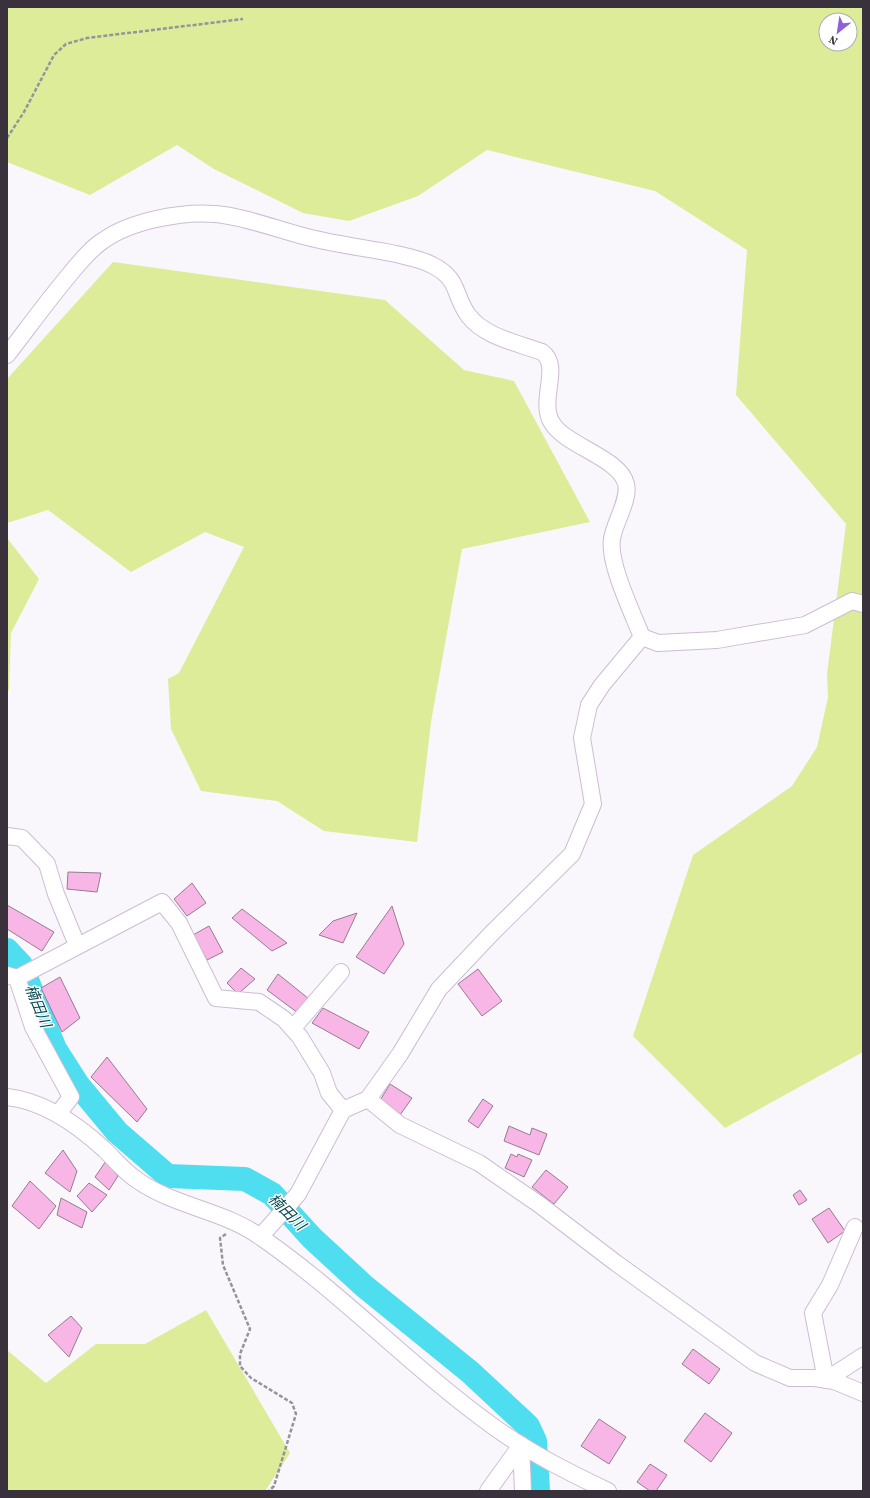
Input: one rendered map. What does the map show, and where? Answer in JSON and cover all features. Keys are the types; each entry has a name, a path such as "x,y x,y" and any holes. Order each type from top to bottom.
{"street":[{"path":"7,355 55,293 86,256 103,240 122,230 159,219 194,214 215,214 233,217 280,231 399,255 432,265 449,276 468,315 478,326 497,336 542,352 548,356 551,363 547,406 548,416 552,424 564,435 611,465 623,478 626,484 624,500 612,540 612,554 620,581 642,637 658,643 717,640 805,625 852,601 863,604"},
{"path":"261,1236 298,1194 343,1110 368,1099 400,1054 439,989 492,933 572,854 593,804 582,738 589,705 602,685 642,637"},
{"path":"7,836 22,838 47,864 56,894 77,945"},
{"path":"58,1114 71,1097 33,1027 20,974 162,902 179,923 216,998 259,1002 284,1019 300,1036 322,1073 329,1093 343,1110"},
{"path":"293,1028 341,972"},
{"path":"7,1097 33,1103 58,1114 98,1144 135,1179 158,1193 242,1225 261,1236 322,1283 425,1372 493,1426 521,1446 563,1470 608,1491"},
{"path":"368,1099 400,1125 479,1163 540,1205 616,1263 755,1363 790,1378 815,1378 826,1380 863,1393"},
{"path":"826,1380 813,1314 830,1285 855,1227"},
{"path":"826,1380 863,1356"},
{"path":"488,1491 521,1446"},
{"path":"521,1446 523,1491"}],"path":[{"path":"7,138 24,112 54,55 66,44 87,38 243,19"},
{"path":"242,1225 220,1238 223,1265 250,1329 240,1354 240,1366 251,1378 292,1403 296,1414 274,1486 269,1491"}],"green space":[{"path":"7,7 863,7 863,1052 725,1128 633,1036 693,855 792,786 817,747 828,697 827,674 846,524 736,395 747,250 655,191 487,150 418,196 349,221 303,213 214,169 177,145 90,195 7,162"},
{"path":"113,262 385,300 464,370 514,381 590,522 462,549 431,722 417,842 324,831 277,801 201,791 171,729 168,679 179,673 244,547 205,532 131,572 48,510 7,523 7,379"},
{"path":"7,538 39,579 11,633 9,691 7,690"},
{"path":"206,1310 290,1453 265,1491 7,1491 7,1350 46,1383 96,1344 145,1344"}],"building":[{"path":"68,872 101,873 97,892 67,889"},
{"path":"192,883 206,903 187,916 174,899"},
{"path":"7,905 54,932 42,951 7,929"},
{"path":"392,906 404,944 384,974 356,957"},
{"path":"242,909 287,943 272,951 232,918"},
{"path":"357,913 343,943 319,935 333,921"},
{"path":"209,926 223,952 207,960 193,935"},
{"path":"241,968 255,979 238,994 227,983"},
{"path":"478,969 502,1001 482,1016 458,984"},
{"path":"278,974 309,999 298,1013 267,990"},
{"path":"60,977 80,1018 62,1032 41,988"},
{"path":"323,1008 369,1032 359,1049 312,1023"},
{"path":"107,1057 147,1109 137,1122 91,1077"},
{"path":"390,1084 412,1098 400,1115 379,1102"},
{"path":"483,1099 493,1106 478,1128 468,1121"},
{"path":"509,1126 530,1135 532,1128 547,1134 539,1155 504,1141"},
{"path":"63,1150 77,1171 70,1192 45,1173"},
{"path":"511,1154 517,1157 518,1154 532,1160 524,1177 505,1168"},
{"path":"106,1161 118,1176 109,1190 95,1177"},
{"path":"546,1170 568,1187 554,1204 532,1187"},
{"path":"30,1181 56,1206 39,1229 12,1206"},
{"path":"89,1183 107,1195 92,1212 77,1196"},
{"path":"800,1190 807,1200 799,1205 793,1195"},
{"path":"61,1198 87,1212 82,1228 57,1215"},
{"path":"829,1208 845,1231 828,1243 812,1219"},
{"path":"71,1316 82,1328 69,1357 48,1335"},
{"path":"693,1349 720,1369 709,1384 682,1364"},
{"path":"705,1413 732,1433 711,1462 684,1441"},
{"path":"599,1419 626,1437 609,1464 581,1446"},
{"path":"650,1464 667,1475 656,1491 650,1491 637,1482"}],"waterway":[{"name":"楠田川","path":"7,950 21,965 55,1049 78,1085 117,1132 168,1176 245,1179 272,1194 312,1238 364,1286 470,1372 528,1426 535,1441 538,1491"}]}
